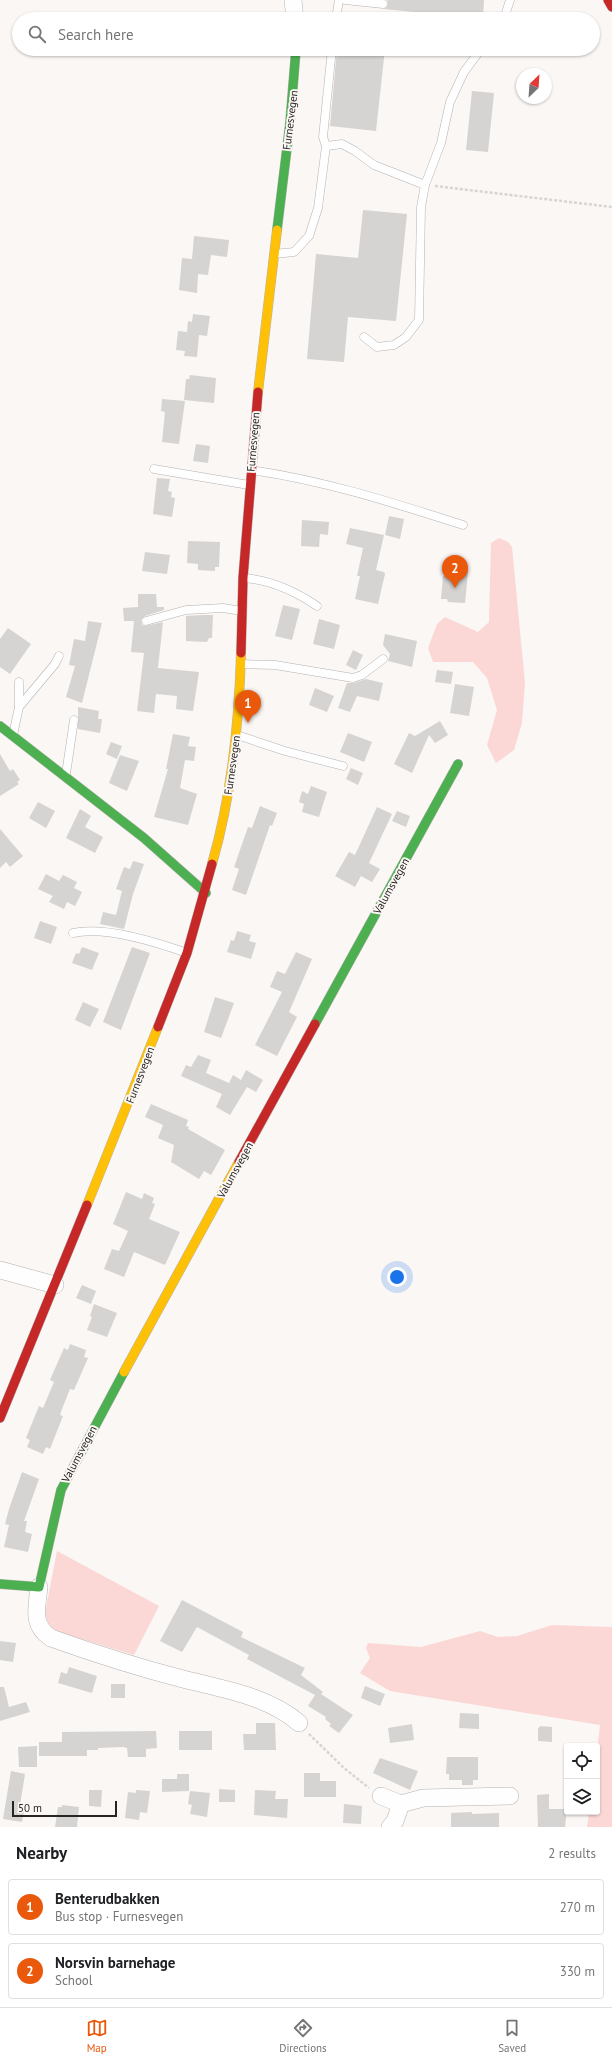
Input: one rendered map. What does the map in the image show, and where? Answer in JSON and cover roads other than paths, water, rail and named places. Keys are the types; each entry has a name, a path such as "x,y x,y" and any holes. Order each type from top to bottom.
{"street":[{"path":"293,0 294,12"},
{"path":"608,0 612,7"},
{"name":"Furnesvegen","path":"0,1418 55,1285 187,953 206,893 230,788 236,735 243,611 243,578 250,470 273,254 292,109 296,56"},
{"path":"0,726 144,838 206,893"},
{"name":"Valumsvegen","path":"299,1723 277,1708 249,1697 156,1671 51,1638 41,1630 38,1625 37,1607 40,1587 61,1490 76,1459 458,764"},
{"path":"0,1270 55,1285"},
{"path":"0,1584 40,1587"},
{"path":"381,1796 401,1804 423,1798 510,1796"},
{"path":"390,1827 395,1820 401,1804"}],"lane":[{"path":"337,12 339,0"},
{"path":"345,0 383,4"},
{"path":"506,12 510,0"},
{"path":"273,254 294,252 309,236 318,208 326,146 323,137 331,56"},
{"path":"364,338 377,347 394,345 406,337 419,320 420,207 425,185 441,143 450,102 464,72 476,56"},
{"path":"326,146 342,144 374,165 425,185"},
{"path":"154,469 249,485"},
{"path":"250,470 300,479 409,508 463,525"},
{"path":"243,578 260,579 305,598 317,606"},
{"path":"146,621 186,610 223,608 243,611"},
{"path":"19,707 55,664 59,656"},
{"path":"240,664 275,665 353,678 362,675 383,659"},
{"path":"13,736 19,707 19,682"},
{"path":"65,777 74,720"},
{"path":"236,735 285,752 343,766"},
{"path":"73,934 84,931 98,931 152,942 187,953"}],"place":[{"name":"Norsvin barnehage","path":"455,588"},
{"name":"Benterudbakken","path":"248,723"}]}
